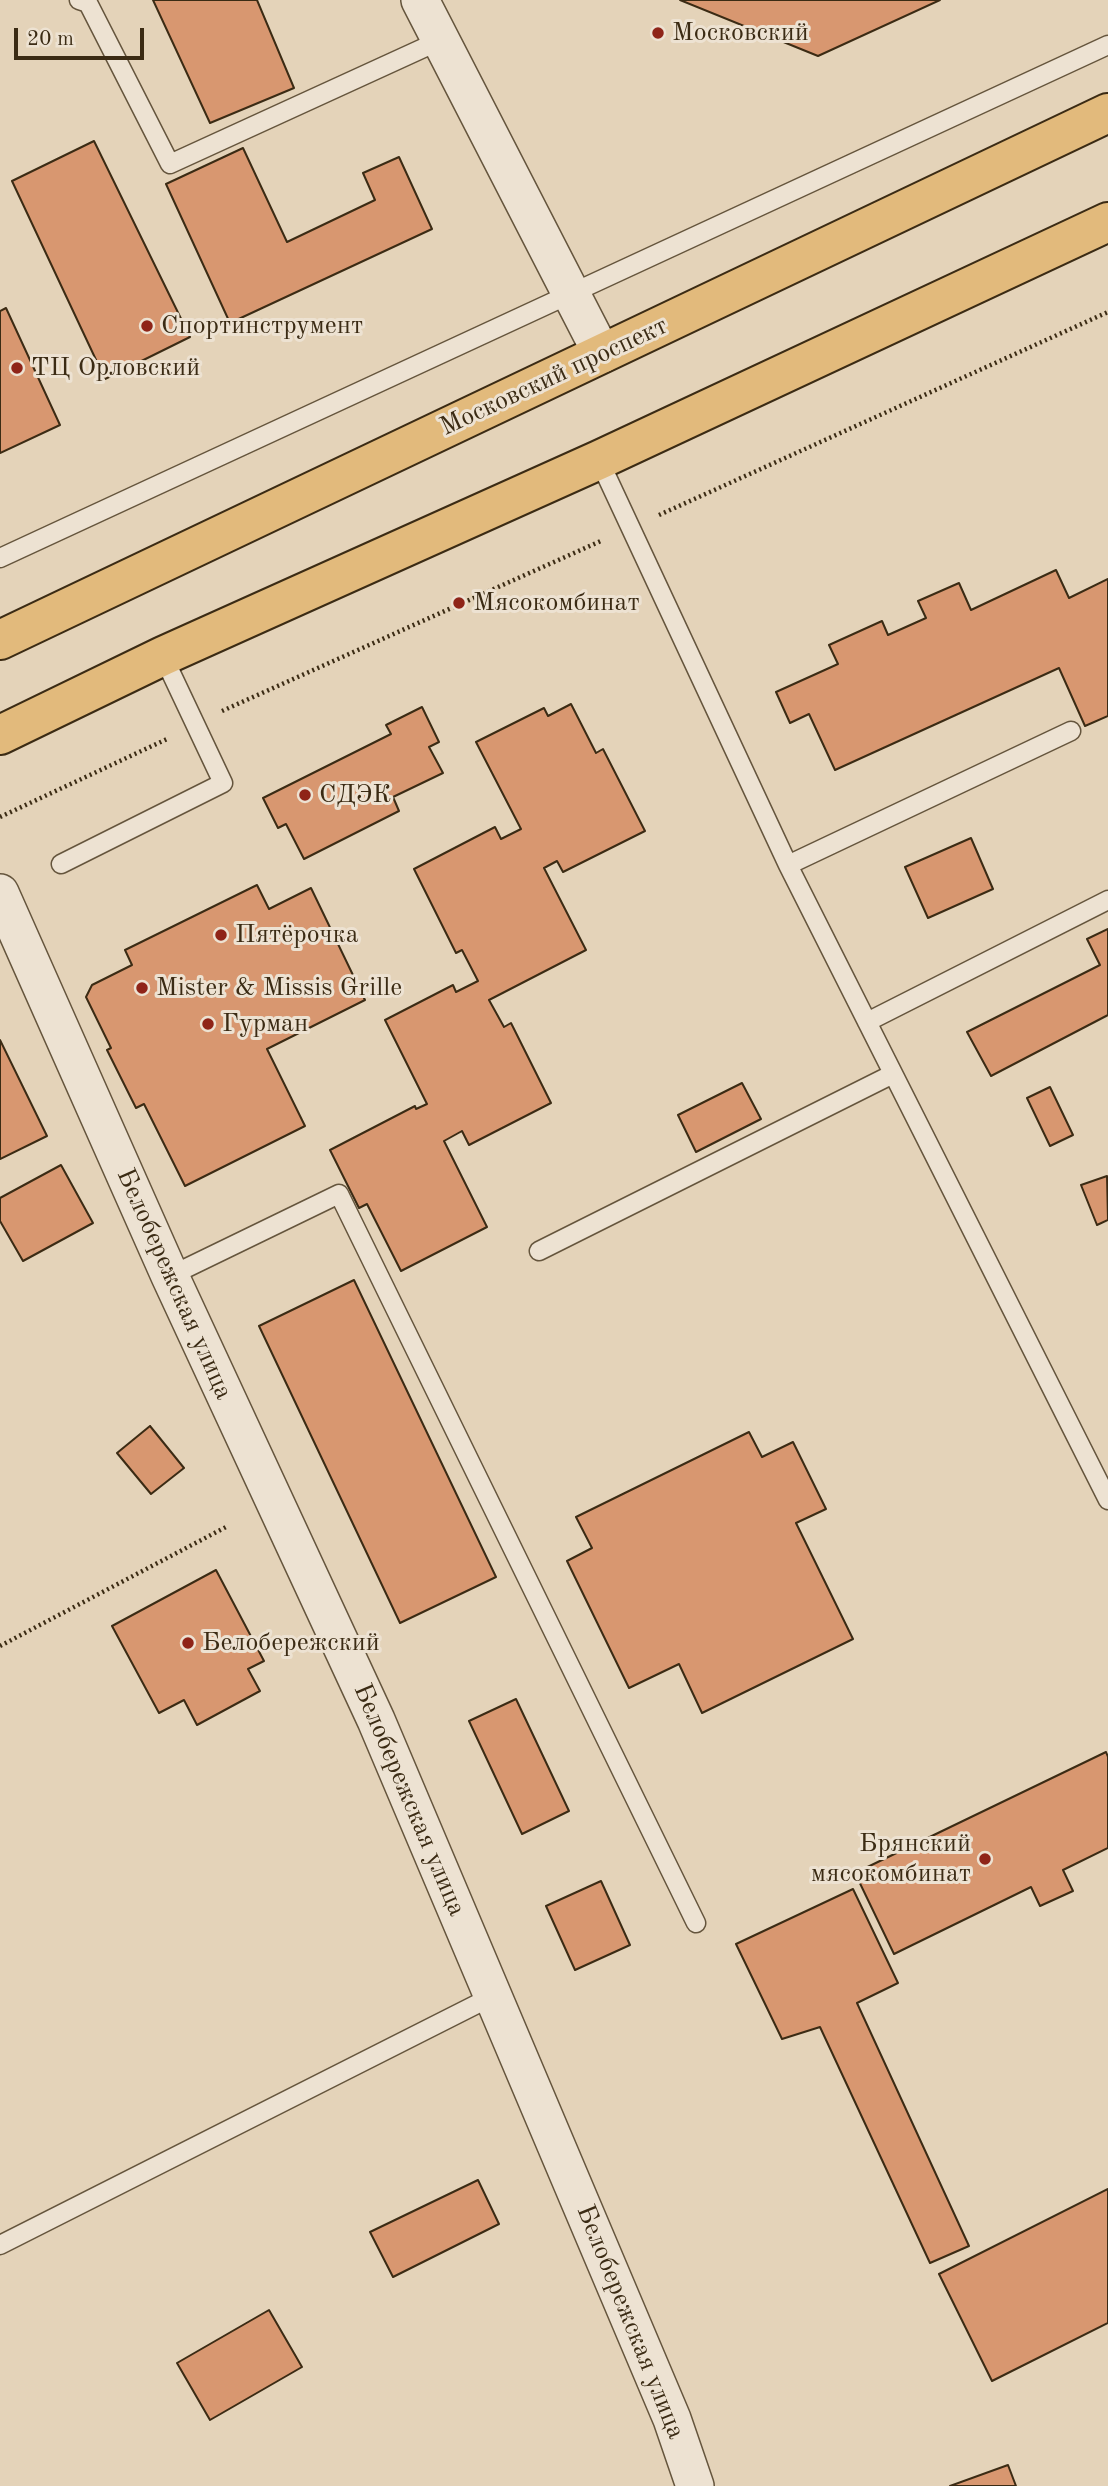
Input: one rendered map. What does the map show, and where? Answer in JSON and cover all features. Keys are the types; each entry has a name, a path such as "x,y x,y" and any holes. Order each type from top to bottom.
{"main road":[{"name":"Московский проспект","path":"0,640 1108,113"},
{"path":"0,735 163,656 598,460 1108,222"}],"street":[{"path":"420,0 602,355"},
{"name":"Белобережская улица","path":"0,892 170,1276 376,1720 672,2419 695,2486"}],"lane":[{"path":"79,0 88,3 170,164 441,40"},
{"path":"0,558 1108,45"},
{"path":"598,460 788,865 1108,1500"},
{"path":"61,864 223,783 163,656"},
{"path":"788,865 1071,731"},
{"path":"867,1021 1108,900"},
{"path":"539,1251 894,1074"},
{"path":"170,1276 339,1194 695,1923"},
{"path":"0,2245 493,1996"}],"path":[{"path":"0,817 225,709 1108,312"},
{"path":"0,1646 226,1527"}],"building":[{"path":"153,0 257,0 294,88 210,123"},
{"path":"680,0 940,0 818,56"},
{"path":"94,141 190,337 105,379 12,181"},
{"path":"243,148 287,242 375,200 363,173 399,157 432,229 230,323 166,184"},
{"name":"ТЦ Орловский","path":"6,308 60,425 0,453 0,311"},
{"path":"1056,570 1069,598 1108,579 1108,716 1085,726 1059,668 835,770 809,714 790,723 776,692 838,664 829,645 882,621 888,635 926,618 918,601 959,583 971,610"},
{"path":"571,704 596,753 603,749 645,831 563,872 557,861 544,868 586,950 489,1000 504,1027 511,1023 551,1103 469,1145 462,1131 444,1141 487,1227 401,1271 367,1204 359,1208 330,1150 415,1106 416,1109 427,1104 385,1020 453,985 456,992 478,981 462,950 456,953 414,869 495,827 501,839 521,829 476,742 544,708 548,716"},
{"path":"422,707 439,742 429,747 443,773 393,797 399,811 304,859 286,824 278,828 263,798 391,734 386,725"},
{"path":"971,838 993,889 928,918 905,867"},
{"name":"Гурман","path":"257,885 269,909 311,888 365,1000 267,1049 305,1126 185,1186 144,1104 136,1108 107,1050 111,1048 86,997 92,985 132,965 125,950"},
{"path":"1108,929 1108,1015 991,1076 967,1032 1100,965 1087,939"},
{"path":"0,1040 47,1136 0,1159"},
{"path":"742,1083 761,1119 696,1152 678,1115"},
{"path":"1050,1087 1073,1135 1050,1146 1027,1098"},
{"path":"61,1165 93,1223 23,1261 0,1221 0,1198"},
{"path":"1107,1176 1108,1220 1097,1225 1081,1185"},
{"path":"354,1280 496,1577 400,1623 259,1326"},
{"path":"150,1426 184,1468 151,1494 117,1453"},
{"path":"749,1432 762,1457 793,1442 826,1509 796,1523 853,1639 702,1713 679,1664 629,1688 567,1561 592,1548 576,1517"},
{"name":"Белобережский","path":"216,1570 264,1661 248,1669 260,1691 197,1725 184,1700 159,1713 112,1626"},
{"path":"516,1699 569,1811 522,1834 469,1721"},
{"name":"Брянский мясокомбинат","path":"1106,1752 1108,1848 1063,1870 1073,1891 1040,1906 1031,1887 894,1954 855,1873"},
{"path":"601,1881 630,1945 575,1970 546,1906"},
{"path":"853,1889 898,1983 857,2003 969,2246 930,2263 820,2027 782,2039 736,1944"},
{"path":"478,2180 499,2224 393,2277 370,2232"},
{"path":"1108,2189 1108,2323 992,2381 939,2274"},
{"path":"269,2310 302,2367 210,2420 177,2363"},
{"path":"1008,2465 1016,2486 950,2486"}],"place":[{"name":"Московский","path":"658,33"},
{"name":"Спортинструмент","path":"147,326"},
{"name":"ТЦ Орловский","path":"17,368"},
{"name":"Мясокомбинат","path":"459,603"},
{"name":"СДЭК","path":"305,795"},
{"name":"Пятёрочка","path":"221,935"},
{"name":"Mister & Missis Grille","path":"142,988"},
{"name":"Гурман","path":"208,1024"},
{"name":"Белобережский","path":"188,1643"},
{"name":"Брянский мясокомбинат","path":"985,1859"}]}
